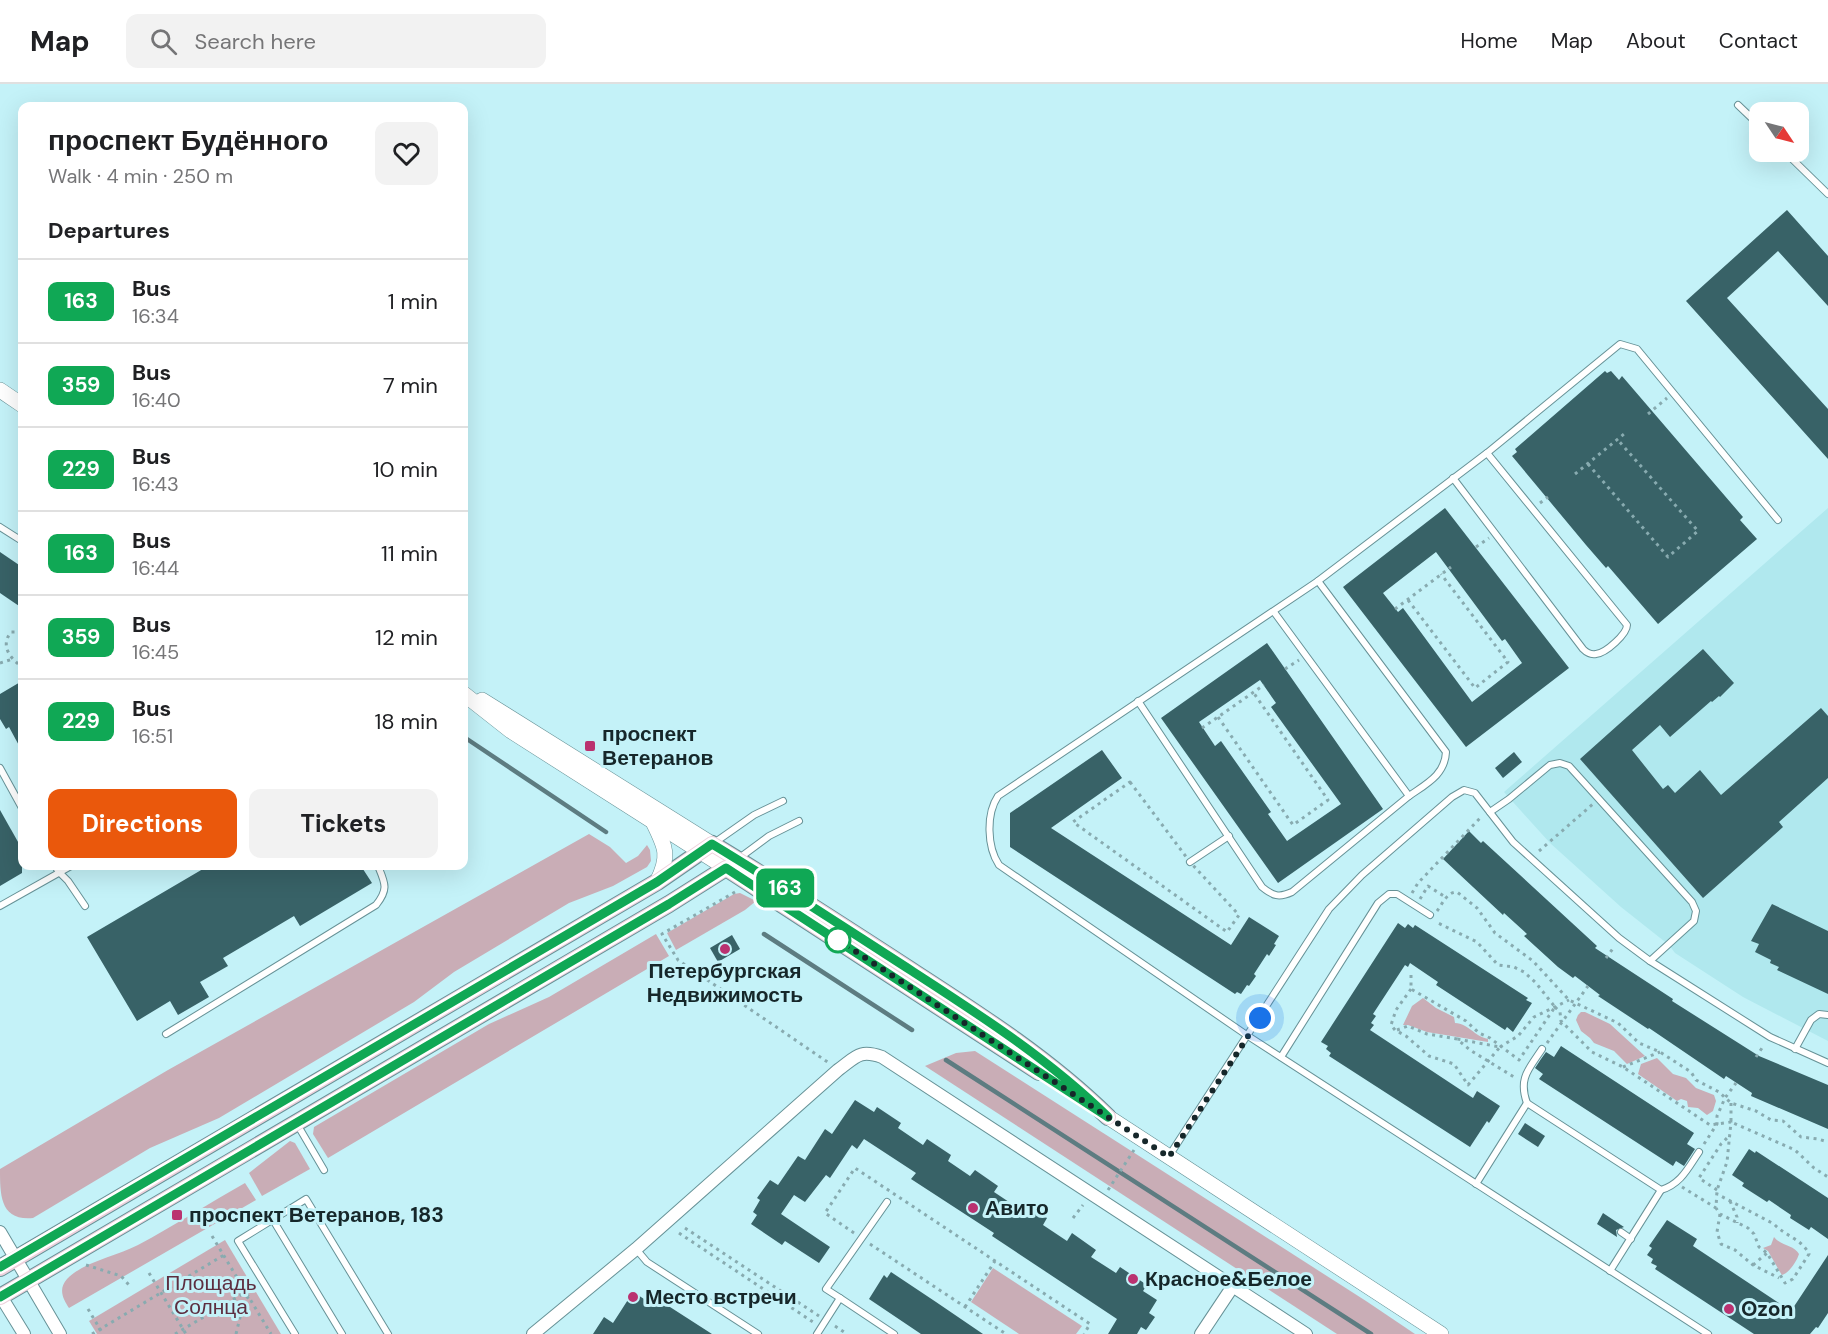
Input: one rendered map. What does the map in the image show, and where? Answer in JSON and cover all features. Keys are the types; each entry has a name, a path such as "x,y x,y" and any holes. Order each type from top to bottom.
{"main road":[{"path":"0,1268 657,882 706,848 1108,1117"},
{"path":"0,1296 669,904 731,863"}],"street":[{"path":"0,390 18,402"},
{"path":"468,694 499,708 706,848"},
{"path":"468,695 511,731 653,822 706,848"},
{"path":"653,822 666,849 666,859 657,882"},
{"path":"533,1334 636,1249 838,1070 861,1054 868,1052 882,1057 1306,1334"},
{"path":"1108,1117 1441,1334"},
{"path":"0,1232 60,1334"},
{"path":"1201,1334 1233,1286"},
{"path":"0,1296 24,1334"}],"lane":[{"path":"1738,105 1749,116"},
{"path":"1795,162 1828,194"},
{"path":"1708,1334 1248,1036 999,865 993,855 992,804 998,796 1318,581 1487,453 1620,344 1637,349 1778,520"},
{"path":"1453,478 1583,649 1592,655 1599,654 1623,636 1627,625 1487,453"},
{"path":"0,527 18,539"},
{"path":"1138,701 1262,887 1272,895 1283,896 1292,892 1435,776 1445,765 1446,752 1318,581"},
{"path":"1274,612 1409,796"},
{"path":"1490,812 1550,765 1560,763 1569,766 1692,902 1696,911 1694,921 1650,961"},
{"path":"0,768 18,801"},
{"path":"1169,1157 1329,909 1362,875 1452,797 1464,790 1475,793 1514,842 1530,858 1603,924 1650,961 1770,1037 1828,1064"},
{"path":"706,848 754,816 783,801"},
{"path":"731,863 769,836 799,821"},
{"path":"1190,862 1229,836"},
{"path":"0,906 63,870"},
{"path":"166,1034 376,905 386,888 379,870"},
{"path":"59,872 68,880 85,906"},
{"path":"1281,1057 1378,903 1389,894 1397,894 1430,915"},
{"path":"1795,1049 1811,1020 1820,1014 1828,1015"},
{"path":"1542,1049 1525,1075 1524,1094 1527,1103 1661,1190"},
{"path":"1476,1184 1527,1103"},
{"path":"296,1123 324,1170"},
{"path":"1514,1124 1522,1128"},
{"path":"1610,1271 1661,1190 1680,1180 1699,1152"},
{"path":"295,1334 238,1241 306,1199 388,1334"},
{"path":"886,1202 826,1289 894,1334"},
{"path":"273,1220 342,1334"},
{"path":"1621,1232 1630,1239"},
{"path":"636,1249 647,1262 758,1334"},
{"path":"817,1334 840,1298"}],"path":[{"path":"1648,414 1673,393"},
{"path":"1575,474 1624,434"},
{"path":"1588,464 1668,557 1698,531 1617,439"},
{"path":"1395,609 1451,567"},
{"path":"1408,600 1474,688 1508,662 1441,574"},
{"path":"18,632 11,632 4,644 6,650 18,663"},
{"path":"0,651 6,650"},
{"path":"1285,669 1305,655"},
{"path":"0,663 13,659"},
{"path":"1203,728 1264,685"},
{"path":"1218,717 1293,825 1328,800 1253,692"},
{"path":"1130,782 1190,862 1239,915 1227,932 1073,822 1130,782"},
{"path":"1550,843 1598,799"},
{"path":"1447,898 1428,886 1418,899 1412,894 1418,883 1481,817 1490,812"},
{"path":"740,891 732,893 662,934 678,960 825,1060"},
{"path":"1828,1142 1818,1138 1801,1137 1783,1121 1771,1120 1756,1111 1731,1103 1719,1092 1696,1080 1691,1072 1660,1052 1640,1043 1618,1023 1569,1000 1533,961 1495,933 1477,908 1457,892 1452,892 1437,911 1430,915 1437,922 1477,942 1498,965 1514,967 1524,972 1560,1012 1561,1021 1592,1052 1623,1067 1710,1125 1731,1122 1795,1150 1814,1168 1828,1177"},
{"path":"1411,975 1411,989 1396,1010 1391,1025 1429,1056 1455,1064 1468,1085 1500,1047 1518,1036 1534,1017 1569,1000"},
{"path":"1542,1049 1588,986"},
{"path":"1411,989 1466,1021 1519,1060 1555,1007"},
{"path":"1395,1030 1408,1026 1427,1034 1500,1047"},
{"path":"1457,1039 1470,1050 1517,1079"},
{"path":"1623,1067 1660,1052"},
{"path":"1699,1152 1717,1124 1717,1116 1725,1098 1736,1083"},
{"path":"1716,1209 1717,1192 1727,1162 1731,1103"},
{"path":"1720,1214 1717,1232 1722,1244 1785,1283 1793,1279 1809,1254 1806,1246 1781,1231 1774,1224 1729,1200 1699,1178 1721,1144 1730,1135"},
{"path":"1073,1218 1096,1197 1141,1139"},
{"path":"1006,1334 825,1214 855,1168 1090,1324 1084,1334"},
{"path":"1682,1187 1720,1214 1754,1234 1759,1247 1767,1253 1781,1279"},
{"path":"1729,1200 1737,1217 1737,1223"},
{"path":"685,1228 847,1334"},
{"path":"679,1233 821,1328"},
{"path":"212,1236 271,1334"},
{"path":"1753,1265 1767,1253"},
{"path":"92,1334 224,1255"},
{"path":"965,1306 995,1261"},
{"path":"85,1264 122,1276 129,1285"},
{"path":"149,1273 186,1334"},
{"path":"175,1334 246,1292"},
{"path":"236,1334 244,1301 249,1296"},
{"path":"88,1309 103,1334"}],"shaded area":[{"path":"1828,508 1828,1041 1743,997 1675,953 1669,945 1621,907 1550,843 1504,792"}],"green space":[{"path":"589,834 610,847 626,863 638,856 647,845 651,861 647,867 613,886 569,903 454,972 414,1002 219,1118 150,1148 33,1218 22,1218 8,1211 2,1197 0,1169 168,1070"},
{"path":"740,893 756,901 745,910 676,950 667,933 734,894"},
{"path":"656,934 669,956 328,1158 313,1134 314,1127 489,1024 549,997"},
{"path":"1423,998 1454,1017 1455,1023 1488,1039 1488,1042 1427,1032 1403,1025 1412,1006"},
{"path":"1581,1012 1610,1024 1645,1056 1627,1064 1614,1051 1594,1043 1581,1031 1576,1020"},
{"path":"975,1051 1415,1334 1337,1334 925,1066 956,1053"},
{"path":"1657,1058 1673,1074 1686,1078 1696,1088 1714,1095 1716,1101 1713,1111 1707,1115 1698,1108 1688,1107 1687,1101 1681,1099 1677,1101 1638,1074 1641,1064"},
{"path":"290,1141 295,1143 310,1169 262,1196 249,1173"},
{"path":"245,1183 256,1200 69,1308 63,1298 62,1290 64,1283 74,1273 138,1245"},
{"path":"1774,1237 1799,1254 1792,1266 1782,1275 1768,1251 1763,1248 1771,1245"},
{"name":"Площадь Солнца","path":"225,1240 281,1334 97,1334 89,1321"},
{"path":"993,1268 1082,1326 1076,1334 1019,1334 971,1302"}],"building":[{"path":"1787,210 1828,256 1828,306 1778,251 1727,298 1828,409 1828,459 1686,301"},
{"path":"1605,371 1607,373 1611,371 1619,380 1622,376 1743,517 1740,520 1757,539 1658,624 1608,566 1606,568 1586,545 1512,456 1517,452 1515,449"},
{"path":"1445,508 1569,668 1466,747 1343,587","holes":["1436,552 1502,641 1505,639 1522,663 1472,702 1403,608 1398,612 1383,593"]},
{"path":"0,552 18,564 18,605 0,593"},
{"path":"1267,643 1383,809 1278,883 1161,718","holes":["1260,680 1276,703 1271,707 1341,804 1287,841 1268,814 1271,812 1221,741 1215,746 1199,722"]},
{"path":"1703,649 1734,683 1670,737 1660,725 1632,750 1663,789 1668,785 1675,793 1700,770 1721,795 1821,708 1828,716 1828,778 1779,822 1783,827 1703,898 1580,759"},
{"path":"18,683 18,744 9,727 6,729 0,719 0,694"},
{"path":"1102,750 1122,778 1051,828 1231,945 1249,917 1279,936 1269,956 1267,954 1254,974 1256,976 1241,994 1237,992 1235,994 1010,847 1010,813"},
{"path":"1514,752 1522,762 1503,778 1495,768"},
{"path":"0,810 18,842 18,870 22,870 22,873 0,886"},
{"path":"1469,831 1481,843 1483,841 1597,946 1595,948 1673,999 1672,1001 1759,1056 1828,1085 1828,1129 1751,1096 1752,1093 1726,1076 1724,1079 1598,996 1600,995 1575,976 1573,978 1558,967 1524,936 1527,934 1504,913 1503,915 1443,859"},
{"path":"201,870 364,870 372,883 300,926 294,916 223,958 228,966 200,982 209,997 178,1015 170,1001 137,1021 87,937"},
{"path":"1772,904 1828,931 1828,994 1777,970 1779,967 1770,963 1771,960 1755,952 1759,944 1751,941"},
{"path":"1398,923 1405,928 1408,924 1413,928 1415,925 1528,998 1526,1000 1532,1003 1513,1032 1507,1027 1505,1030 1436,985 1438,982 1410,963 1408,967 1405,965 1373,1014 1376,1016 1371,1023 1374,1025 1370,1030 1473,1098 1477,1091 1500,1106 1470,1147 1329,1056 1331,1053 1326,1049 1328,1046 1321,1042"},
{"name":"Петербургская Недвижимость","path":"732,935 740,949 718,962 710,948"},
{"path":"1561,1046 1694,1133 1687,1144 1695,1149 1684,1166 1676,1161 1673,1166 1539,1079 1543,1074 1535,1068 1541,1059 1546,1052 1554,1057"},
{"path":"855,1100 874,1112 877,1107 901,1123 898,1128 923,1145 927,1139 951,1155 948,1161 970,1176 975,1170 998,1186 994,1192 1018,1208 1022,1201 1047,1218 1043,1225 1067,1241 1072,1233 1096,1250 1091,1257 1116,1273 1120,1267 1147,1285 1143,1291 1157,1300 1149,1313 1155,1317 1146,1330 1141,1327 1137,1334 1108,1334 1117,1319 992,1236 994,1233 911,1179 916,1173 864,1139 857,1149 852,1145 830,1178 826,1175 805,1202 794,1195 781,1214 830,1247 819,1263 785,1241 782,1245 751,1224 757,1215 753,1212 760,1200 757,1198 770,1180 778,1185 798,1156 805,1160 825,1129 832,1134"},
{"path":"1525,1123 1545,1136 1538,1147 1518,1134"},
{"path":"1749,1149 1755,1153 1756,1151 1828,1198 1828,1239 1811,1227 1809,1230 1769,1200 1767,1202 1742,1186 1744,1183 1732,1175"},
{"path":"1603,1213 1624,1227 1616,1230 1617,1237 1597,1224"},
{"path":"1667,1220 1697,1239 1693,1246 1791,1311 1828,1255 1828,1313 1818,1328 1816,1327 1810,1334 1754,1334 1655,1269 1657,1266 1651,1263 1653,1259 1647,1255 1652,1248 1649,1246"},
{"path":"891,1272 983,1334 921,1334 869,1299 884,1275 887,1278"},
{"path":"633,1292 652,1304 656,1298 712,1334 593,1334 604,1317 613,1323"}],"waterway":[{"path":"468,740 606,832"},
{"path":"764,934 912,1030"},
{"path":"946,1060 1371,1334"}],"bus line":[{"name":"163","path":"0,1267 657,882 712,844 788,890 997,1027 1088,1097 1108,1117 726,868 669,904 0,1297"}],"place":[{"name":"проспект Ветеранов","path":"590,746"},
{"name":"Петербургская Недвижимость","path":"725,949"},
{"name":"Авито","path":"973,1208"},
{"name":"проспект Ветеранов, 183","path":"177,1215"},
{"name":"Красное&Белое","path":"1133,1279"},
{"name":"Место встречи","path":"633,1297"},
{"name":"Ozon","path":"1729,1309"}],"route":[{"path":"838,940 1169,1157 1260,1018"}]}
